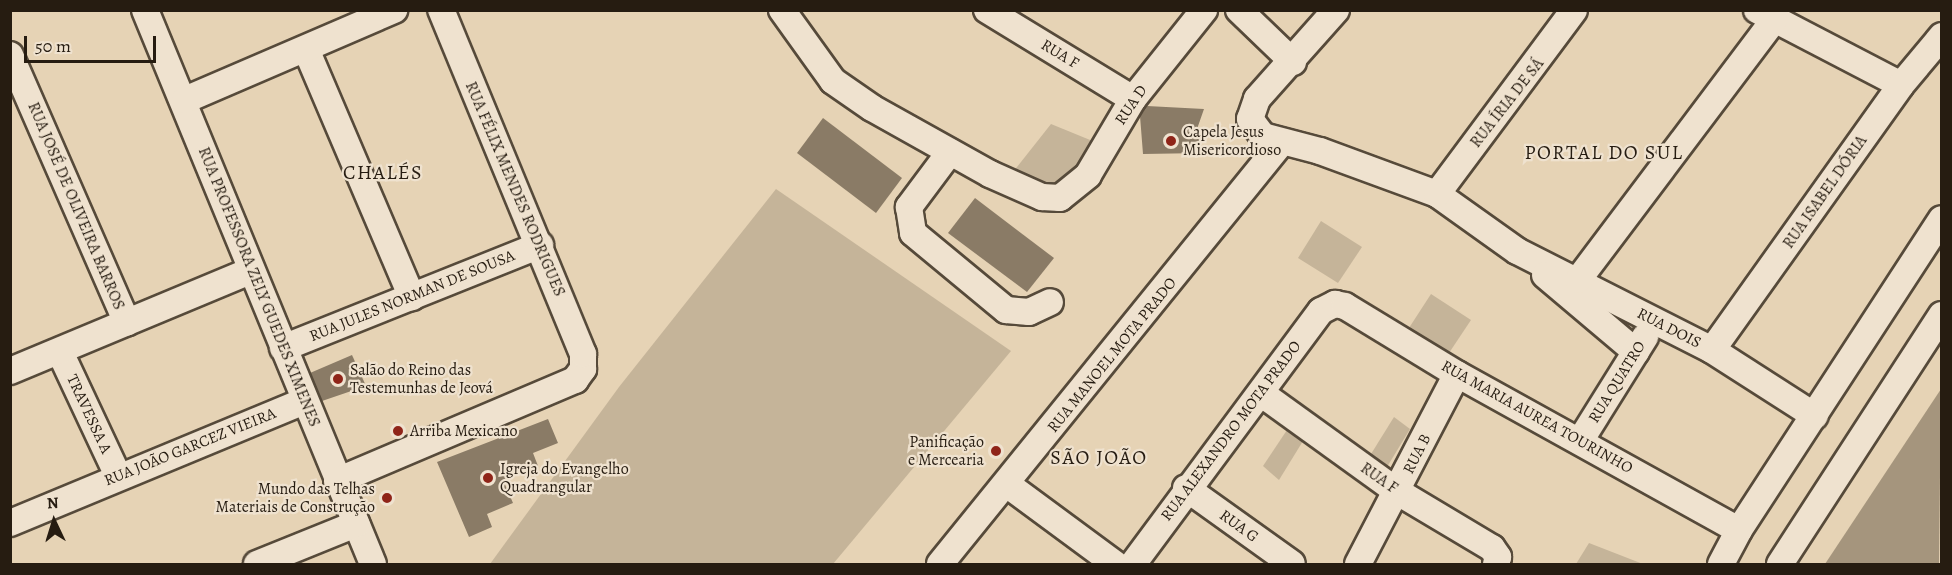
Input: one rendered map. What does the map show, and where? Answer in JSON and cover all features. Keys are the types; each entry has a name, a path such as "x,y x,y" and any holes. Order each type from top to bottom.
{"street":[{"name":"RUA PROFESSORA ZELY GUEDES XIMENES","path":"146,10 185,100 250,271 373,564"},
{"path":"185,100 394,10"},
{"name":"RUA FÉLIX MENDES RODRIGUES","path":"337,481 575,380 583,369 583,354 540,245 441,10"},
{"path":"782,10 833,81 943,161 909,207 913,233 1006,310 1029,312 1050,302"},
{"name":"RUA F","path":"987,10 1133,99"},
{"name":"RUA D","path":"943,161 1041,197 1060,198 1088,175 1133,99 1204,10"},
{"path":"1239,10 1293,62 1336,10"},
{"name":"RUA ÍRIA DE SÁ","path":"1437,194 1574,10"},
{"path":"1578,280 1765,15 1901,85"},
{"name":"RUA ISABEL DÓRIA","path":"1712,350 1901,85 1941,36"},
{"path":"306,49 412,297"},
{"name":"RUA JOSÉ DE OLIVEIRA BARROS","path":"10,56 127,323"},
{"name":"RUA DOIS","path":"1293,62 1257,99 1250,119 1263,136 1281,143 1331,154 1437,194 1517,251 1636,352"},
{"name":"RUA MANOEL MOTA PRADO","path":"940,564 1008,485 1281,143"},
{"path":"1721,564 1740,530 1941,219"},
{"name":"RUA JULES NORMAN DE SOUSA","path":"283,348 540,245"},
{"name":"RUA DOIS","path":"1517,251 1712,350 1815,416"},
{"path":"10,371 250,271"},
{"name":"RUA MARIA AUREA TOURINHO","path":"1335,304 1345,306 1458,375 1740,530"},
{"name":"RUA ALEXANDRO MOTA PRADO","path":"1133,564 1186,488 1262,394 1321,311 1335,304"},
{"path":"1780,564 1941,315"},
{"name":"RUA QUATRO","path":"1580,441 1655,322"},
{"name":"TRAVESSA A","path":"60,352 118,476"},
{"name":"RUA B","path":"1358,564 1458,375"},
{"name":"RUA F","path":"1262,394 1398,492 1492,548 1497,561"},
{"name":"RUA JOÃO GARCEZ VIEIRA","path":"10,523 118,476 304,401"},
{"path":"1008,485 1115,564"},
{"name":"RUA G","path":"1186,488 1292,564"},
{"path":"257,564 356,524"}],"shaded area":[{"path":"1051,124 1095,142 1056,190 1013,172"},
{"path":"776,189 1011,351 833,564 490,564 619,387"},
{"path":"1321,221 1362,247 1338,283 1298,258"},
{"path":"1431,294 1471,320 1447,356 1407,331"},
{"path":"1941,389 1939,564 1825,564"},
{"path":"1394,417 1410,429 1387,467 1371,454"},
{"path":"1287,430 1303,441 1279,480 1263,466"},
{"path":"1589,543 1643,564 1576,564"}],"building":[{"name":"Capela Jesus Misericordioso","path":"1147,106 1204,109 1197,129 1203,153 1143,154 1140,116"},
{"path":"823,118 902,178 876,213 797,153"},
{"path":"975,198 1054,258 1027,292 948,233"},
{"name":"Salão do Reino das Testemunhas de Jeová","path":"352,355 366,386 322,401 310,373"},
{"path":"548,419 558,443 533,453 538,466 503,480 513,503 487,514 492,527 469,537 437,462"}],"place":[{"name":"Capela Jesus Misericordioso","path":"1171,141"},
{"name":"Salão do Reino das Testemunhas de Jeová","path":"338,379"},
{"name":"Arriba Mexicano","path":"398,431"},
{"name":"Panificação e Mercearia","path":"996,451"},
{"name":"Igreja do Evangelho Quadrangular","path":"488,478"},
{"name":"Mundo das Telhas Materiais de Construção","path":"387,498"}],"district":[{"name":"PORTAL DO SUL","path":"1604,152"},
{"name":"CHALÉS","path":"383,172"},
{"name":"SÃO JOÃO","path":"1099,457"}]}
